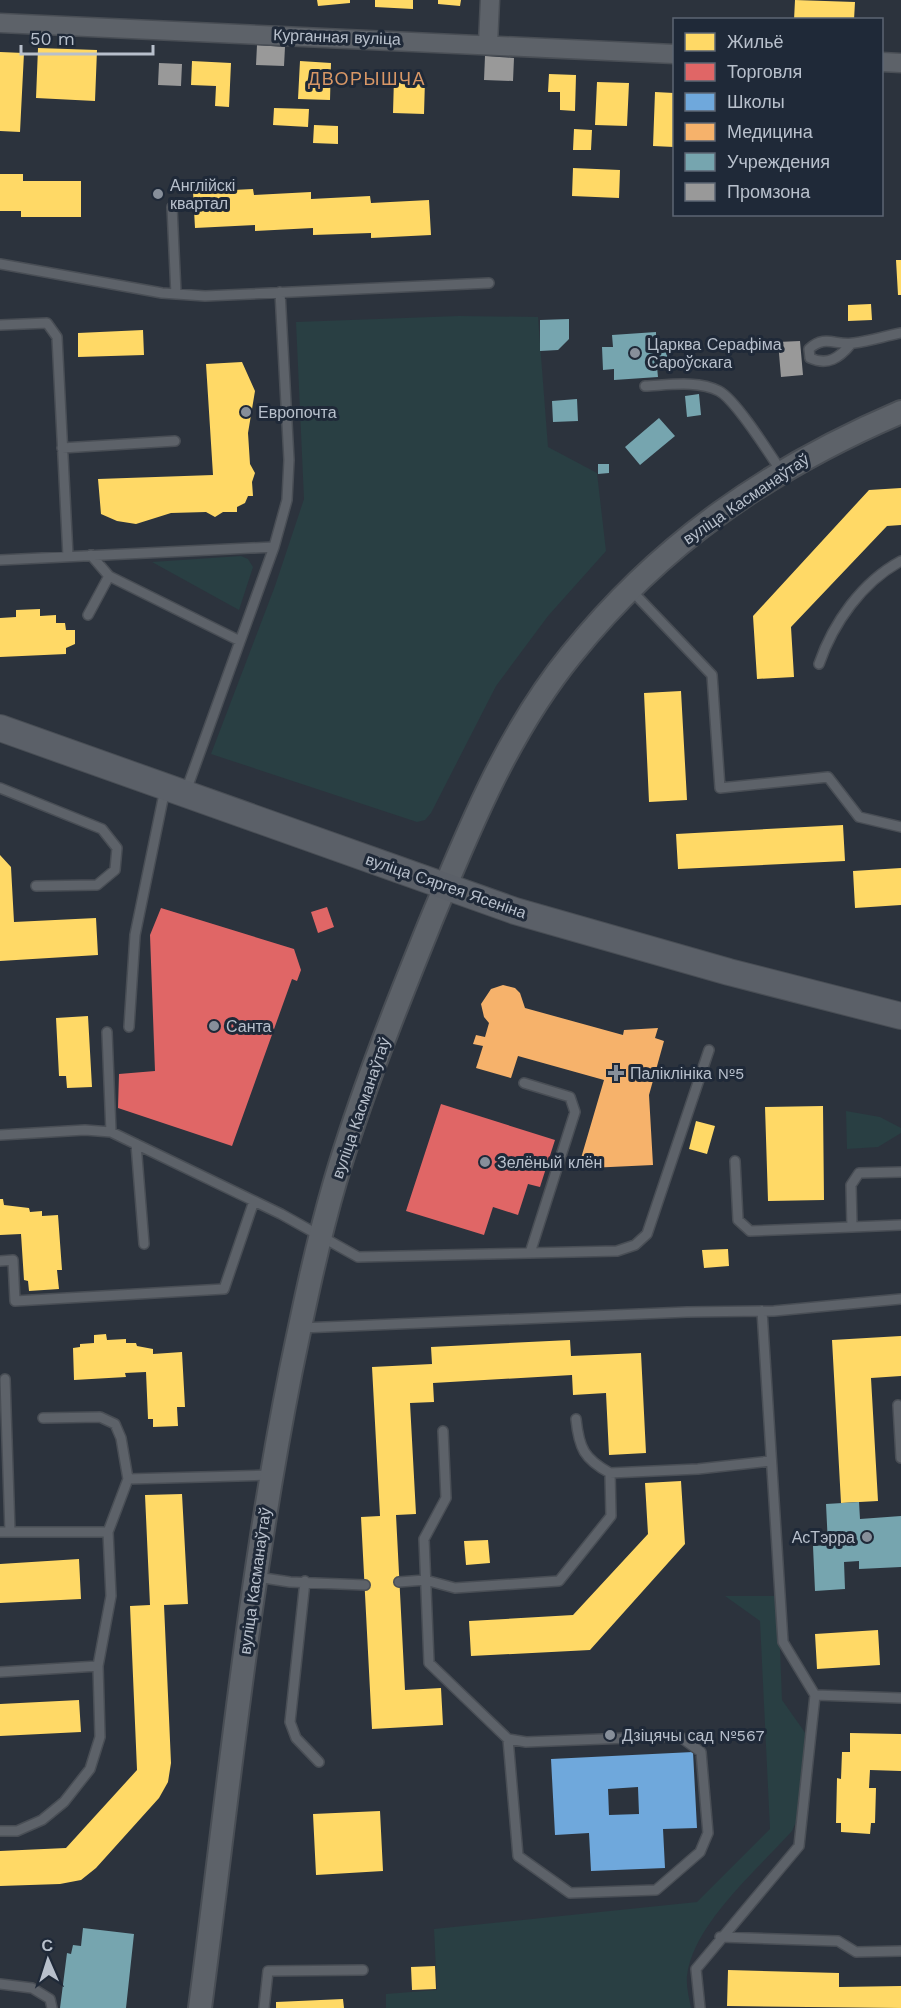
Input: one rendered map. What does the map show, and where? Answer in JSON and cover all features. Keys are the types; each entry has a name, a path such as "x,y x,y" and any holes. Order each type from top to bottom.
{"main road":[{"name":"вуліца Сяргея Ясеніна","path":"2,732 175,790 515,911 762,981 901,1016"}],"street":[{"path":"489,44 490,0"},
{"name":"Курганная вуліца","path":"0,23 673,54"},
{"path":"883,62 901,63"},
{"name":"вуліца Касманаўтаў","path":"200,2008 270,1475 300,1328 336,1180 366,1090 445,887 499,766 535,703 572,653 630,588 698,528 781,471 837,440 901,412"}],"lane":[{"path":"172,207 176,294"},
{"path":"0,264 176,294 489,283"},
{"path":"129,1027 135,935 175,790 240,641 274,547 287,500 289,470 280,292"},
{"path":"0,324 46,323 57,337 68,556"},
{"path":"851,344 901,333"},
{"path":"645,386 688,384 718,391 758,436 781,471"},
{"path":"62,448 175,441"},
{"path":"0,560 274,547"},
{"path":"91,555 109,576 240,641"},
{"path":"819,664 828,639 842,616 884,570 901,561"},
{"path":"88,615 109,576"},
{"path":"630,588 712,675 720,788 828,777 859,817 901,827"},
{"path":"0,788 102,829 117,848 115,870 97,885 36,886"},
{"path":"107,1032 111,1131"},
{"path":"0,1135 85,1130 111,1131 321,1235 357,1257 617,1251 635,1245 647,1234 709,1050"},
{"path":"524,1083 570,1097 575,1112 530,1253"},
{"path":"136,1144 144,1244"},
{"path":"735,1161 738,1220 750,1231 901,1225"},
{"path":"852,1227 851,1185 860,1173 901,1172"},
{"path":"0,1261 13,1260 15,1301 224,1289 254,1201"},
{"path":"300,1328 762,1311 901,1299"},
{"path":"700,2008 696,1969 720,1937 799,1846 815,1695 783,1642 762,1311"},
{"path":"5,1379 5,1532 108,1532"},
{"path":"898,1406 901,1458"},
{"path":"0,1831 17,1831 42,1820 64,1802 90,1769 100,1737 98,1666 111,1596 108,1532 128,1479 121,1438 115,1424 100,1417 43,1418"},
{"path":"576,1419 578,1441 591,1462 610,1473 698,1469 770,1461"},
{"path":"443,1431 446,1498 424,1539 429,1663 508,1739 526,1742 679,1736 701,1752 708,1833 700,1852 656,1890 570,1893 518,1856 508,1739"},
{"path":"399,1582 425,1580 455,1587 559,1581 611,1516 610,1473"},
{"path":"128,1479 270,1475"},
{"path":"255,1577 290,1582 365,1585"},
{"path":"306,1581 290,1722 296,1738 319,1762"},
{"path":"0,1672 98,1666"},
{"path":"815,1695 901,1698"},
{"path":"720,1937 838,1941 856,1952 901,1951"},
{"path":"264,2008 268,1971 363,1970"},
{"path":"0,1984 32,1988 50,1998 52,2008"}],"green space":[{"path":"459,316 538,317 548,447 597,473 606,551 548,616 496,686 431,813 425,820 417,822 211,754 275,586 304,499 296,322"},
{"path":"241,556 248,559 253,567 239,610 152,562"},
{"path":"846,1111 880,1117 901,1128 901,1133 878,1147 847,1149"},
{"path":"725,1596 778,1596 782,1700 806,1734 797,1820 792,1831 729,1898 701,1937 692,1956 687,1976 691,2008 386,2008 386,1994 437,1990 434,1929 697,1902 770,1829 760,1621"}],"building: Жильё":[{"path":"317,0 350,0 350,3 318,6"},
{"path":"375,0 413,0 413,9 375,7"},
{"path":"438,0 461,0 460,6 438,4"},
{"path":"795,0 855,2 854,18 794,18"},
{"path":"38,48 97,50 95,101 36,98"},
{"path":"0,52 24,53 20,132 0,131"},
{"path":"192,61 231,63 229,107 215,106 216,86 191,85"},
{"path":"300,61 331,63 330,100 298,99"},
{"path":"549,74 576,75 575,111 560,110 560,92 548,92"},
{"path":"394,78 425,80 424,114 393,113"},
{"path":"597,82 629,83 627,126 595,125"},
{"path":"655,92 673,93 673,147 653,146"},
{"path":"274,108 309,109 308,127 273,125"},
{"path":"314,125 338,126 338,144 313,143"},
{"path":"574,129 592,130 591,150 573,150"},
{"path":"573,168 620,170 619,198 572,196"},
{"path":"0,174 23,174 23,181 81,181 81,217 21,217 21,211 0,211"},
{"path":"253,189 254,195 311,192 311,199 370,196 371,203 429,200 431,235 371,238 371,233 313,235 313,228 255,231 255,225 195,228 193,192"},
{"path":"896,260 901,260 901,295 898,295"},
{"path":"871,304 872,320 848,321 848,305"},
{"path":"143,330 144,355 78,357 78,333"},
{"path":"242,362 255,391 248,433 250,464 255,473 252,482 253,496 248,496 245,503 237,507 237,512 223,512 215,517 206,512 171,513 136,524 117,521 101,514 98,479 213,475 206,364"},
{"path":"901,488 901,525 887,526 791,627 794,677 757,679 753,616 869,490"},
{"path":"40,609 40,616 56,615 56,623 65,623 66,630 75,630 75,644 66,648 66,654 0,657 0,618 16,617 16,610"},
{"path":"681,691 687,800 649,802 644,693"},
{"path":"843,825 845,861 678,869 676,834"},
{"path":"0,855 11,867 14,922 96,918 98,955 0,961"},
{"path":"901,868 901,905 855,908 853,871"},
{"path":"88,1016 92,1087 67,1088 66,1076 59,1076 56,1018"},
{"path":"823,1106 824,1200 768,1201 765,1107"},
{"path":"696,1121 715,1126 707,1154 689,1149"},
{"path":"0,1199 3,1199 4,1205 29,1208 30,1212 42,1211 42,1216 58,1215 62,1270 57,1270 59,1289 29,1291 28,1281 24,1280 21,1234 0,1235"},
{"path":"728,1249 729,1266 704,1268 702,1250"},
{"path":"106,1334 107,1340 126,1339 126,1343 136,1343 137,1346 153,1349 153,1354 182,1352 185,1407 177,1407 178,1426 153,1427 153,1419 148,1419 146,1372 125,1373 126,1377 74,1380 73,1348 80,1347 80,1344 94,1343 94,1335"},
{"path":"901,1336 901,1376 871,1378 878,1501 841,1503 832,1340"},
{"path":"570,1340 571,1356 641,1353 646,1453 609,1455 606,1393 573,1395 572,1375 433,1383 434,1402 410,1403 416,1514 396,1515 405,1690 441,1688 443,1725 372,1729 361,1517 380,1516 372,1367 432,1364 431,1347"},
{"path":"681,1481 685,1544 590,1650 471,1656 469,1621 573,1615 648,1534 645,1483"},
{"path":"182,1494 188,1604 164,1605 171,1763 168,1782 159,1798 96,1868 81,1880 60,1884 0,1886 0,1851 66,1848 137,1770 130,1606 150,1605 145,1495"},
{"path":"488,1540 490,1563 466,1565 464,1541"},
{"path":"79,1559 81,1599 0,1603 0,1564"},
{"path":"878,1630 880,1665 817,1669 815,1634"},
{"path":"79,1700 81,1732 0,1736 0,1704"},
{"path":"850,1733 901,1734 901,1771 870,1770 869,1788 876,1788 875,1823 871,1823 870,1834 841,1832 841,1823 836,1823 837,1778 841,1779 842,1752 850,1752"},
{"path":"380,1811 383,1871 316,1875 313,1814"},
{"path":"435,1966 436,1989 412,1990 411,1967"},
{"path":"728,1970 839,1973 839,1987 901,1986 901,2008 727,2006"},
{"path":"343,1999 344,2008 276,2008 276,2002"}],"building: Торговля":[{"path":"327,907 334,927 318,933 311,912"},
{"name":"Санта","path":"161,908 294,949 301,970 297,981 292,979 232,1146 118,1108 119,1074 155,1071 150,935"},
{"name":"Зелёный клён","path":"441,1104 555,1140 540,1187 528,1184 518,1215 493,1207 484,1235 406,1211"}],"building: Школы":[{"path":"693,1752 697,1828 663,1829 665,1868 591,1871 589,1833 555,1835 551,1759","holes":["638,1787 639,1814 609,1815 608,1789"]}],"building: Медицина":[{"name":"Паліклініка №5","path":"503,985 515,988 520,993 525,1008 623,1035 624,1030 658,1028 655,1038 664,1041 649,1095 653,1165 589,1168 579,1165 604,1080 518,1056 511,1078 476,1068 483,1046 473,1044 476,1035 485,1037 489,1023 484,1017 481,1004 491,989"}],"building: Учреждения":[{"path":"569,319 569,339 558,350 540,351 540,320"},
{"name":"Царква Серафіма Сароўскага","path":"656,332 656,343 666,342 668,366 657,367 658,377 614,380 614,369 603,370 602,347 613,347 612,335"},
{"path":"699,394 701,415 687,417 685,396"},
{"path":"577,399 578,421 553,422 552,401"},
{"path":"659,418 675,436 640,465 625,447"},
{"path":"598,464 609,464 609,473 598,474"},
{"path":"859,1502 860,1519 901,1516 901,1567 859,1569 859,1561 844,1562 845,1589 815,1591 813,1546 828,1545 826,1504"},
{"path":"83,1928 134,1934 126,2008 60,2008 67,1953 71,1954 73,1945 81,1946"}],"building: Промзона":[{"path":"257,45 285,47 284,66 256,65"},
{"path":"485,56 514,58 513,81 484,80"},
{"path":"159,63 182,64 181,86 158,85"},
{"path":"800,341 803,375 781,377 778,342"}],"place":[{"name":"Англійскі квартал","path":"158,194"},
{"name":"Царква Серафіма Сароўскага","path":"635,353"},
{"name":"Европочта","path":"246,412"},
{"name":"Санта","path":"214,1026"},
{"name":"Паліклініка №5","path":"616,1073"},
{"name":"Зелёный клён","path":"485,1162"},
{"name":"АсТэрра","path":"867,1537"},
{"name":"Дзіцячы сад №567","path":"610,1735"}],"district":[{"name":"ДВОРЫШЧА","path":"367,78"}]}
